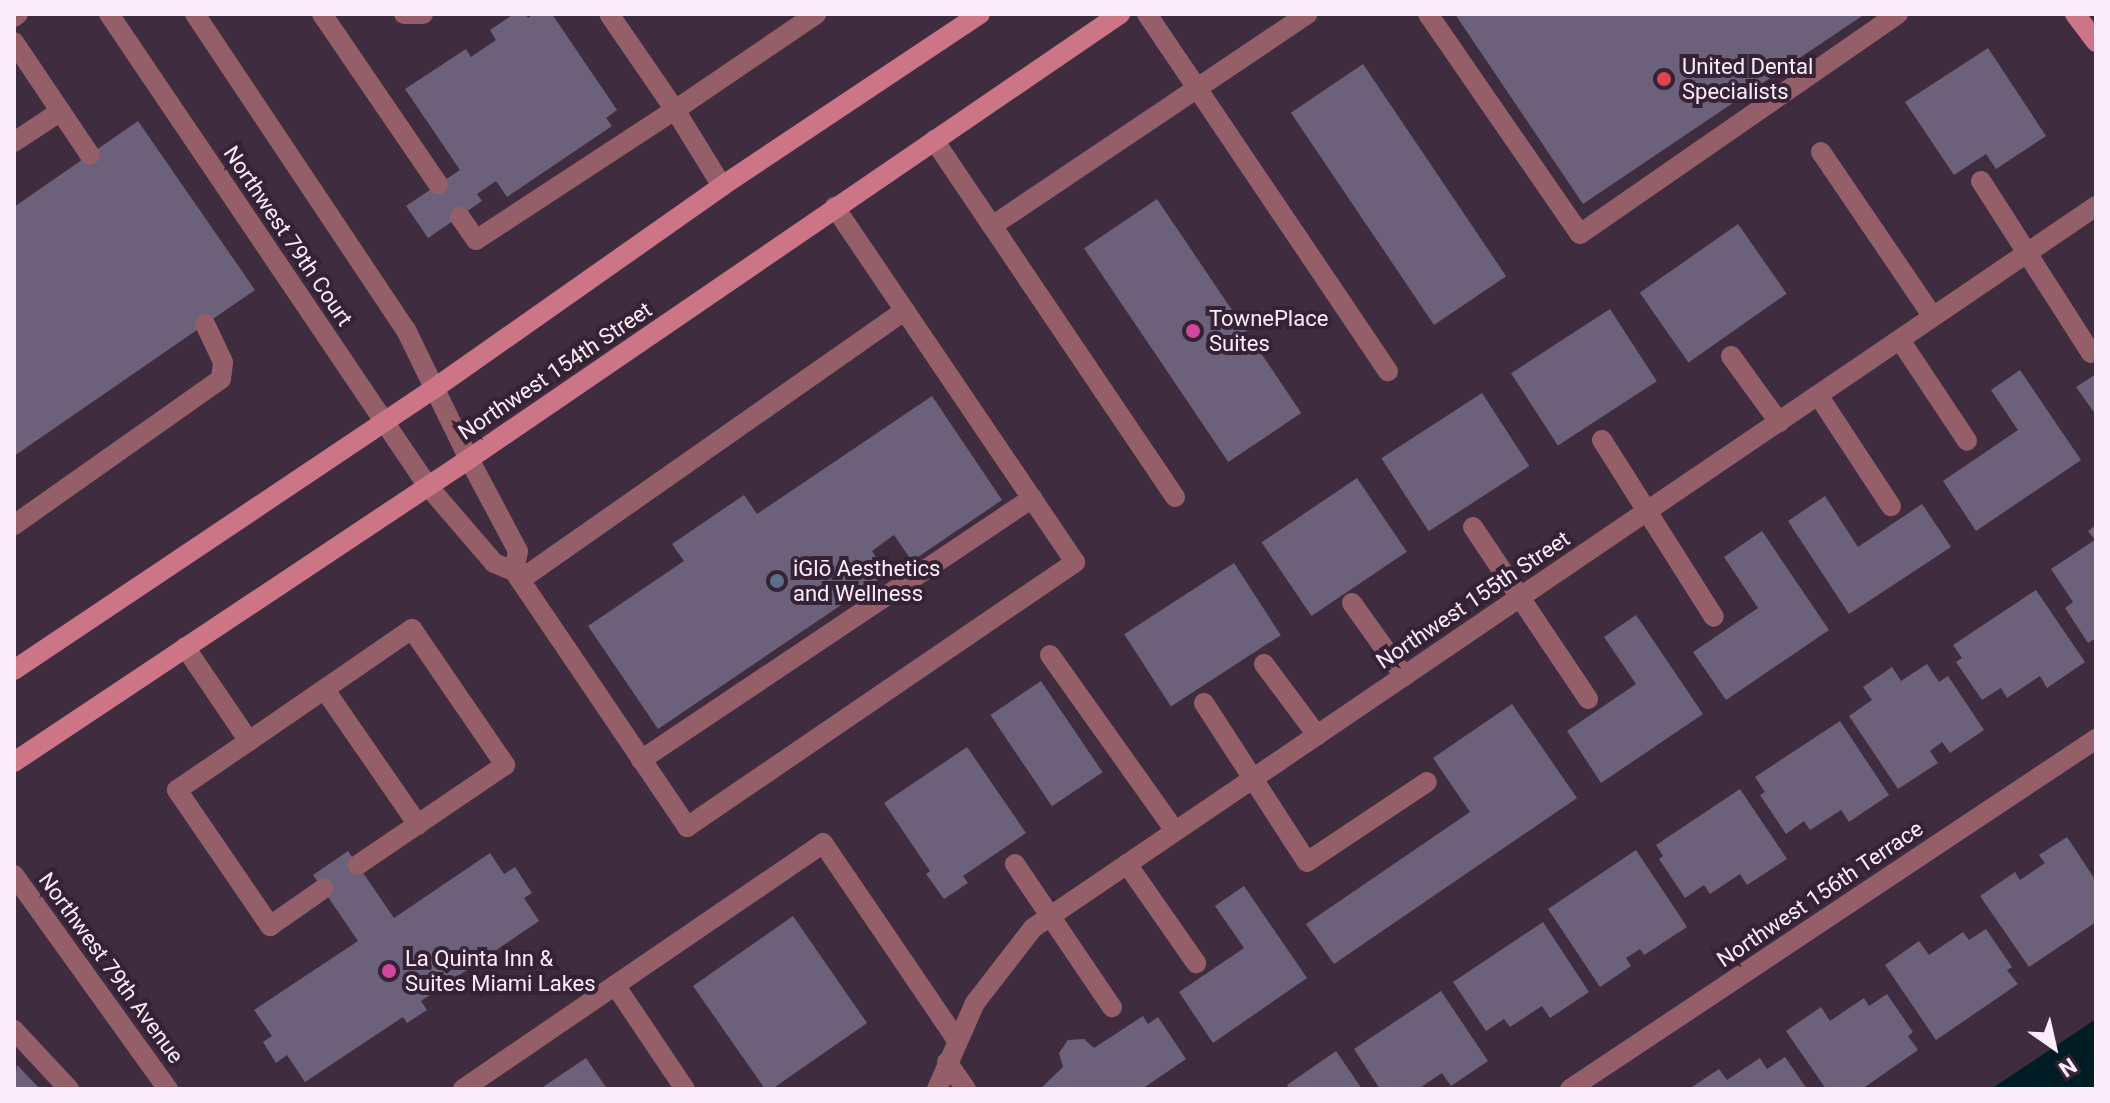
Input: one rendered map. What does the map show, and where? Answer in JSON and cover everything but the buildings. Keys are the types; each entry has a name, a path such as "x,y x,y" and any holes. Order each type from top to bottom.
{"main road":[{"path":"14,670 385,422 722,186 980,14"},
{"name":"Northwest 154th Street","path":"14,762 469,459 1120,14"},
{"path":"2075,14 2096,42"}],"street":[{"name":"Northwest 79th Court","path":"109,14 427,485 494,563 517,575 518,551 406,330 195,14"},
{"path":"322,14 438,184"},
{"path":"404,14 423,14"},
{"path":"609,14 675,110 722,186"},
{"path":"460,217 476,240 816,14"},
{"path":"1147,14 1388,371"},
{"path":"992,226 1307,14"},
{"path":"1428,14 1580,234 1898,14"},
{"path":"14,42 90,155"},
{"path":"14,142 61,111"},
{"path":"934,140 1175,497"},
{"path":"1821,152 1933,317"},
{"path":"1981,181 2091,353"},
{"name":"Northwest 155th Street","path":"937,1089 956,1039 984,991 1033,928 2096,206"},
{"path":"835,207 905,310 1075,562 687,827 517,575 905,310"},
{"path":"14,525 221,379 223,362 205,324"},
{"path":"1900,340 1967,441"},
{"path":"1731,356 1779,422"},
{"path":"1818,395 1891,506"},
{"path":"1602,440 1714,617"},
{"path":"641,760 1032,498"},
{"path":"1473,527 1588,699"},
{"path":"1352,603 1404,676"},
{"path":"323,889 270,926 177,790 412,629 505,765 358,865"},
{"path":"185,647 249,741"},
{"path":"1050,655 1175,831"},
{"path":"1264,664 1317,735"},
{"path":"325,690 418,825"},
{"path":"1204,703 1307,862 1427,782"},
{"name":"Northwest 156th Terrace","path":"1570,1089 2096,739"},
{"path":"463,1089 823,843 956,1039"},
{"path":"1015,864 1112,1007"},
{"path":"1127,864 1196,963"},
{"name":"Northwest 79th Avenue","path":"14,875 168,1089"},
{"path":"615,985 685,1089"},
{"path":"14,1030 69,1089"},
{"path":"947,1062 966,1089"}],"water":[{"path":"2096,1019 2096,1089 1991,1089"}],"place":[{"name":"United Dental Specialists","path":"1664,79"},
{"name":"TownePlace Suites","path":"1193,331"},
{"name":"iGlō Aesthetics and Wellness","path":"777,581"},
{"name":"La Quinta Inn & Suites Miami Lakes","path":"389,971"}]}
